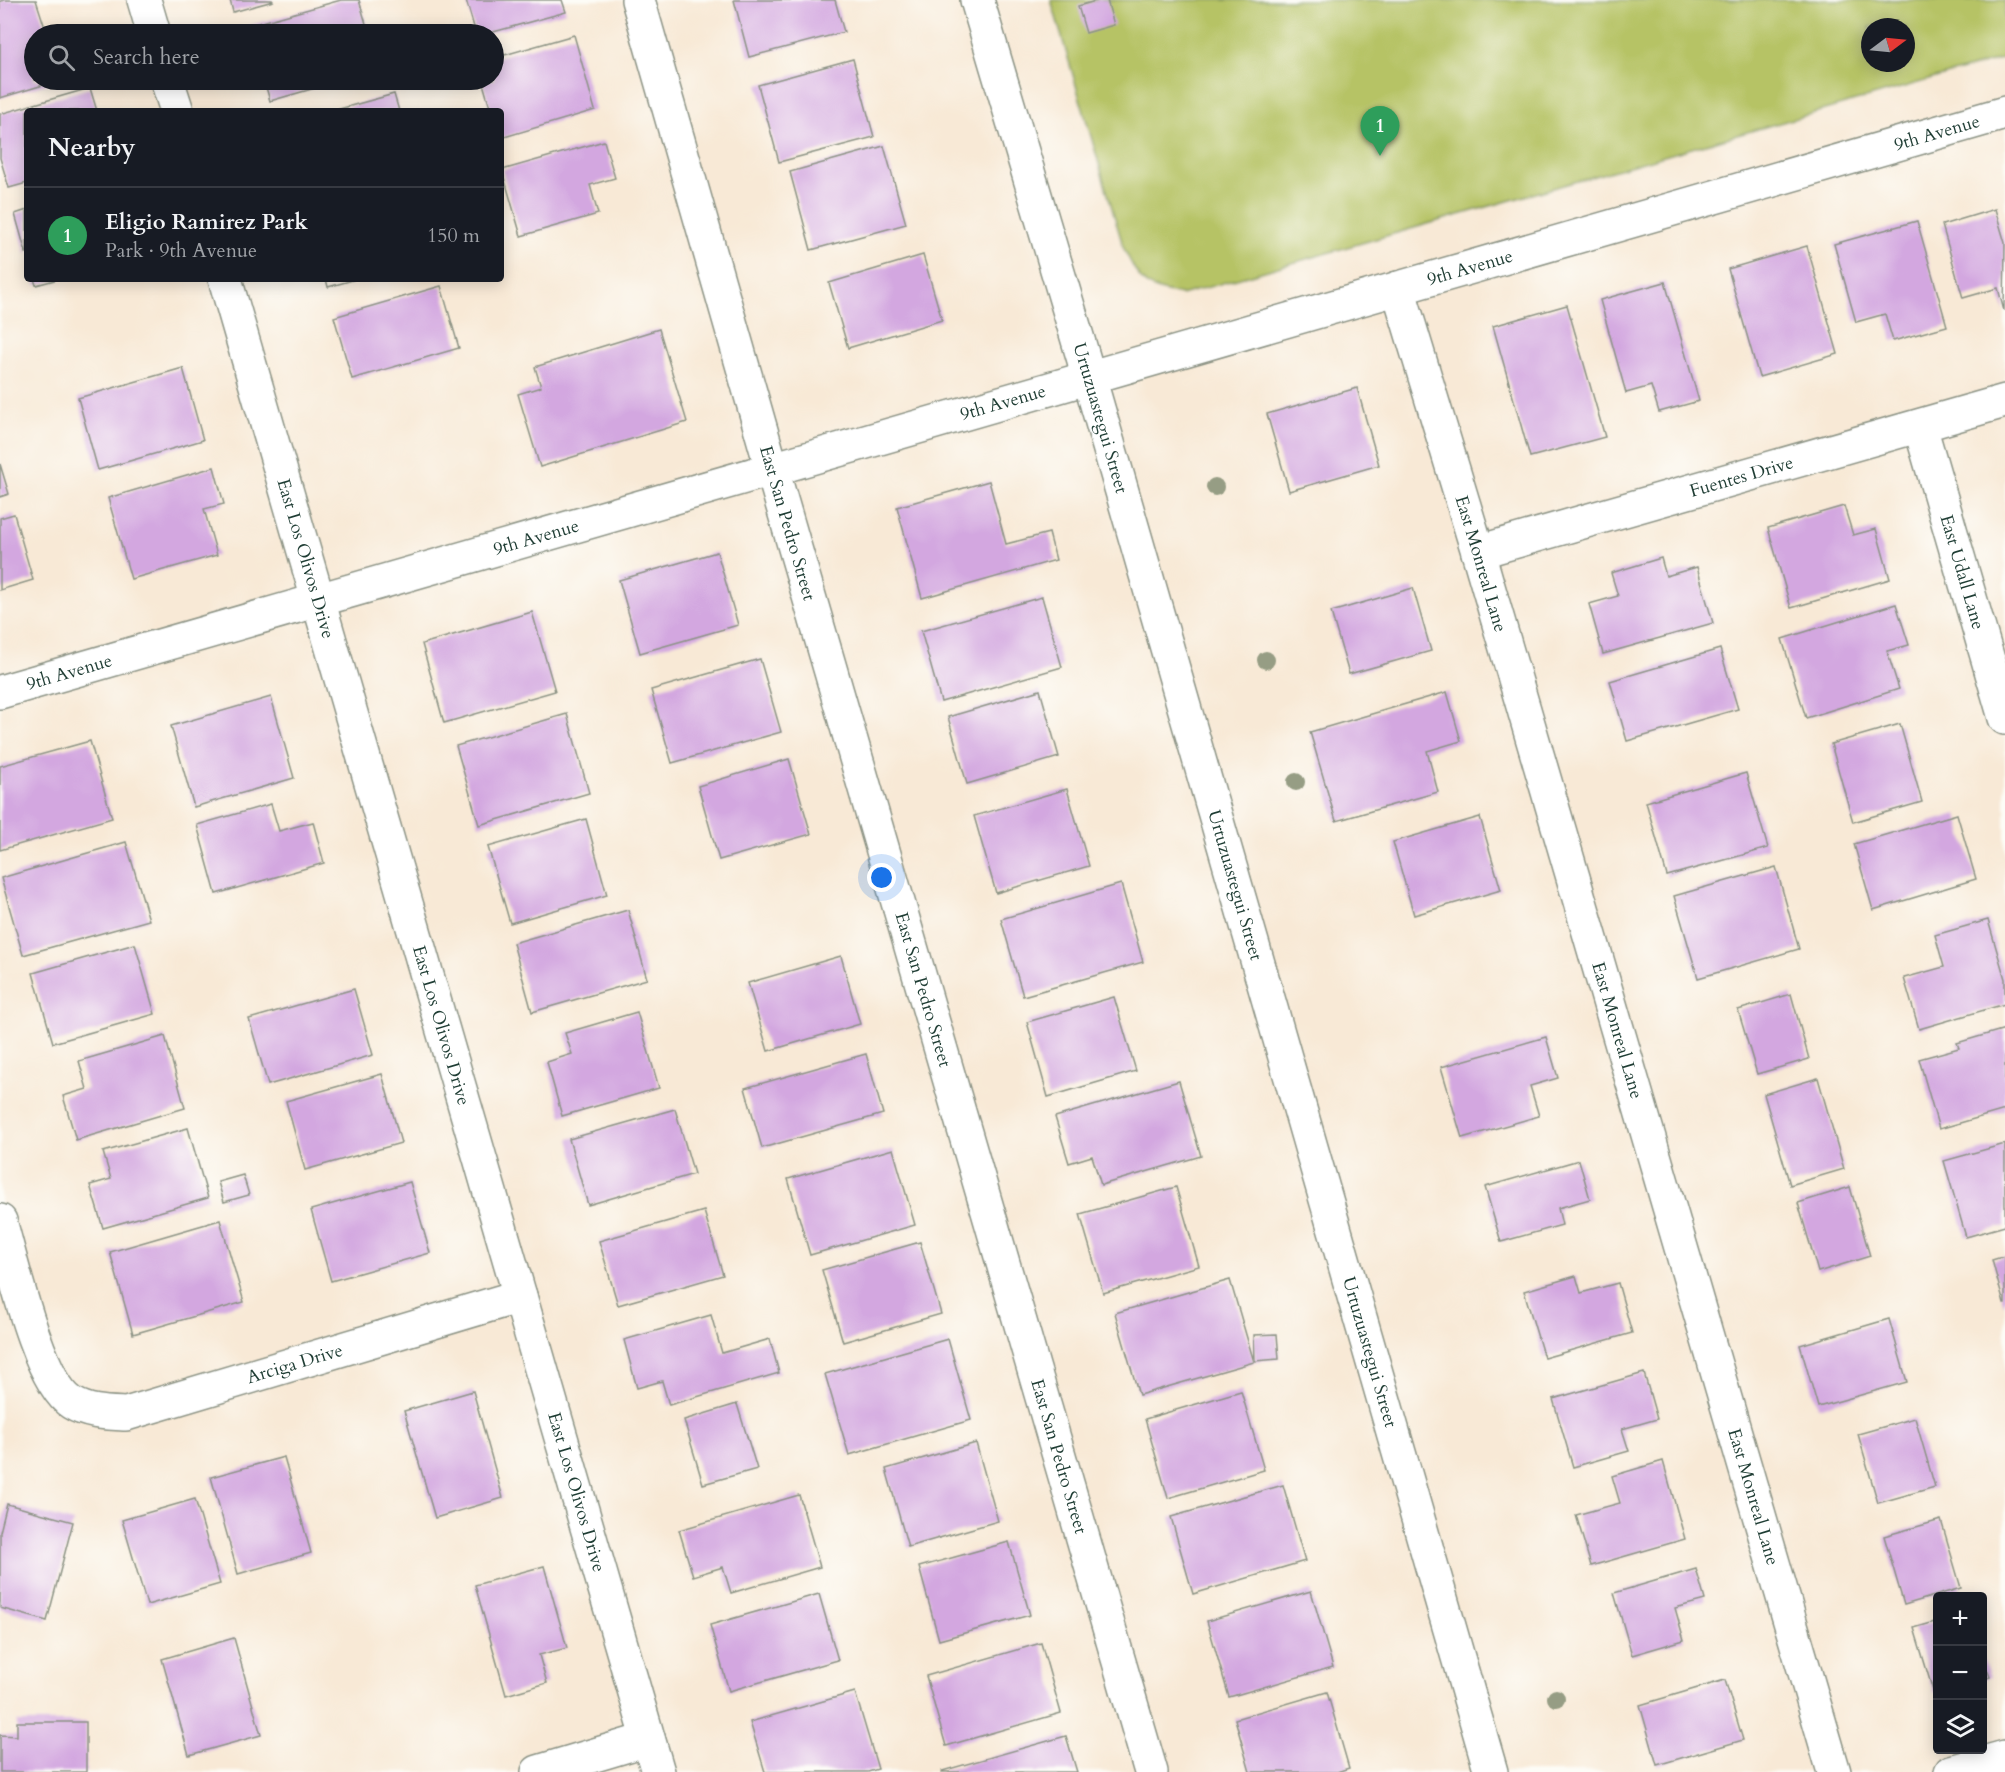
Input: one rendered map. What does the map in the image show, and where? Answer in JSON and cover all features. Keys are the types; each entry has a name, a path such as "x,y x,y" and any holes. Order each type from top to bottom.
{"street":[{"path":"144,0 151,24"},
{"name":"East San Pedro Street","path":"638,0 1151,1772"},
{"name":"Urtuzuastegui Street","path":"977,0 1089,377 1491,1772"},
{"path":"170,90 176,108"},
{"name":"9th Avenue","path":"0,692 2005,113"},
{"name":"East Los Olivos Drive","path":"226,282 658,1772"},
{"name":"East Monreal Lane","path":"1398,288 1478,552 1834,1772"},
{"name":"Fuentes Drive","path":"1478,552 2005,401"},
{"name":"East Udall Lane","path":"1920,426 2005,718"},
{"name":"Arciga Drive","path":"0,1221 38,1353 55,1383 72,1403 97,1413 126,1414 520,1296"},
{"path":"538,1772 648,1739"},
{"path":"1951,1772 2005,1757"}],"green space":[{"path":"1051,0 2005,0 2005,58 1181,295 1150,286 1139,277 1124,249"}],"building":[{"path":"36,0 44,24 24,24 24,90 27,90 0,98 0,1"},
{"path":"230,0 272,0 273,1 233,12"},
{"path":"341,0 359,0 366,24 255,24"},
{"path":"466,0 562,0 566,12 504,29 504,24 473,24"},
{"path":"734,0 835,0 844,32 749,57"},
{"path":"1107,0 1114,25 1086,33 1078,6"},
{"path":"574,35 595,110 504,137 504,108 490,108 485,90 504,90 504,55"},
{"path":"853,59 874,137 779,162 758,85"},
{"path":"83,90 91,90 96,108 24,108 24,184 9,188 0,158 0,114"},
{"path":"267,90 308,90 270,101"},
{"path":"394,94 398,108 343,108"},
{"path":"604,141 615,178 590,185 598,214 521,236 504,177 504,169"},
{"path":"884,146 906,224 811,250 790,172"},
{"path":"1995,209 2005,243 2004,311 1998,288 1963,298 1942,225"},
{"path":"24,211 24,246 15,214"},
{"path":"1917,221 1947,326 1893,341 1885,314 1856,322 1834,244"},
{"path":"1807,246 1838,354 1759,377 1728,269"},
{"path":"923,255 942,320 848,348 829,283"},
{"path":"327,282 346,282 328,287"},
{"path":"1665,282 1699,401 1659,412 1651,386 1626,393 1600,300"},
{"path":"441,286 459,348 352,379 334,317"},
{"path":"1567,305 1605,437 1530,457 1493,326"},
{"path":"659,329 687,422 540,467 518,394 541,387 535,367"},
{"path":"183,368 203,440 98,470 78,398"},
{"path":"1357,388 1379,465 1289,491 1267,414"},
{"path":"0,464 9,494 0,497"},
{"path":"214,467 224,504 204,509 217,555 131,579 108,498"},
{"path":"989,481 1006,544 1049,533 1056,560 922,598 897,507"},
{"path":"1844,506 1853,535 1876,529 1890,579 1791,608 1768,528"},
{"path":"14,514 33,580 0,590 0,518"},
{"path":"717,552 738,625 640,653 619,580"},
{"path":"1661,558 1666,576 1697,567 1713,623 1603,654 1589,604 1618,596 1611,573"},
{"path":"1413,588 1431,651 1349,674 1331,612"},
{"path":"1042,597 1062,667 941,702 921,631"},
{"path":"1896,604 1909,645 1887,651 1899,689 1806,718 1782,639"},
{"path":"532,612 555,691 444,723 422,644"},
{"path":"1720,649 1738,709 1627,741 1610,681"},
{"path":"760,659 781,732 672,763 651,690"},
{"path":"1040,690 1059,757 967,784 948,717"},
{"path":"1447,692 1461,741 1427,751 1438,792 1336,821 1310,732"},
{"path":"271,697 294,778 194,807 171,726"},
{"path":"567,714 589,793 479,825 456,746"},
{"path":"1900,724 1922,802 1853,822 1831,744"},
{"path":"90,741 112,818 0,850 0,766"},
{"path":"789,759 811,834 719,860 698,786"},
{"path":"1746,773 1768,848 1667,876 1646,802"},
{"path":"1067,789 1089,866 996,893 974,816"},
{"path":"271,804 279,831 313,822 324,863 216,894 197,825"},
{"path":"1957,814 1976,879 1873,910 1854,844"},
{"path":"1480,817 1501,890 1414,915 1393,842"},
{"path":"586,819 607,895 510,923 488,847"},
{"path":"126,842 149,920 23,955 1,878"},
{"path":"1776,867 1799,949 1698,978 1674,896"},
{"path":"1121,884 1143,962 1023,996 1001,919"},
{"path":"628,910 647,979 532,1012 513,943"},
{"path":"1988,920 2005,979 2005,1004 1919,1029 1904,978 1944,967 1935,935"},
{"path":"135,944 155,1014 53,1043 33,973"},
{"path":"841,956 860,1024 768,1051 748,983"},
{"path":"354,989 373,1055 268,1085 249,1019"},
{"path":"1791,994 1809,1059 1757,1074 1738,1010"},
{"path":"1114,997 1136,1071 1048,1097 1027,1022"},
{"path":"637,1012 659,1088 562,1116 547,1062 572,1054 565,1033"},
{"path":"2005,1029 2005,1110 1939,1129 1919,1059 1959,1048 1957,1043"},
{"path":"165,1036 185,1108 76,1140 63,1096 87,1089 79,1061"},
{"path":"1546,1037 1558,1078 1530,1086 1539,1116 1462,1138 1441,1067"},
{"path":"866,1054 883,1114 762,1148 745,1088"},
{"path":"382,1074 401,1143 305,1170 286,1101"},
{"path":"1818,1078 1844,1169 1790,1185 1764,1094"},
{"path":"1179,1081 1201,1156 1101,1185 1092,1156 1069,1163 1055,1117"},
{"path":"675,1109 694,1174 588,1205 569,1139"},
{"path":"188,1128 208,1198 103,1228 90,1185 111,1179 103,1152"},
{"path":"2005,1144 2005,1226 1966,1237 1944,1161"},
{"path":"893,1149 915,1225 810,1255 788,1179"},
{"path":"1579,1160 1590,1199 1558,1208 1562,1225 1501,1242 1485,1187"},
{"path":"243,1175 249,1195 224,1202 218,1182"},
{"path":"410,1182 430,1253 331,1281 311,1210"},
{"path":"1176,1187 1199,1266 1103,1293 1080,1214"},
{"path":"1850,1187 1870,1256 1818,1272 1798,1203"},
{"path":"704,1211 723,1275 618,1305 599,1241"},
{"path":"220,1220 244,1302 133,1334 110,1252"},
{"path":"920,1242 941,1314 843,1342 822,1270"},
{"path":"2005,1256 2005,1304 2004,1304 1992,1260"},
{"path":"1576,1276 1581,1293 1618,1283 1632,1333 1544,1358 1524,1291"},
{"path":"1230,1280 1254,1362 1139,1395 1115,1313"},
{"path":"711,1315 722,1353 770,1339 779,1373 669,1405 662,1381 637,1388 624,1340"},
{"path":"1889,1319 1907,1382 1818,1407 1800,1345"},
{"path":"1277,1334 1279,1359 1255,1361 1254,1335"},
{"path":"948,1339 971,1420 849,1455 825,1374"},
{"path":"1644,1373 1657,1419 1622,1429 1629,1451 1573,1467 1553,1399"},
{"path":"473,1391 503,1498 435,1518 404,1411"},
{"path":"1241,1391 1264,1470 1168,1498 1145,1419"},
{"path":"737,1404 757,1469 703,1484 684,1420"},
{"path":"1915,1418 1935,1487 1878,1503 1858,1434"},
{"path":"976,1443 998,1521 908,1547 886,1469"},
{"path":"284,1457 311,1553 238,1574 211,1477"},
{"path":"1663,1461 1685,1539 1591,1566 1576,1515 1620,1503 1612,1476"},
{"path":"1283,1485 1305,1561 1193,1594 1171,1517"},
{"path":"799,1495 820,1567 731,1593 723,1567 693,1576 679,1530"},
{"path":"195,1499 220,1584 147,1605 122,1520"},
{"path":"7,1504 73,1522 47,1621 0,1608 0,1532"},
{"path":"1941,1520 1961,1588 1948,1592 1933,1592 1933,1596 1904,1605 1884,1536"},
{"path":"1009,1542 1030,1615 939,1640 919,1567"},
{"path":"544,1566 567,1648 539,1655 547,1683 506,1695 475,1585"},
{"path":"1696,1569 1705,1600 1675,1608 1684,1640 1632,1655 1614,1593"},
{"path":"1311,1591 1333,1667 1229,1697 1207,1621"},
{"path":"819,1594 838,1660 729,1691 710,1625"},
{"path":"1933,1622 1933,1691 1914,1628"},
{"path":"234,1638 261,1735 189,1755 162,1659"},
{"path":"1041,1643 1061,1713 946,1746 926,1676"},
{"path":"1725,1680 1743,1740 1657,1765 1640,1705"},
{"path":"855,1692 878,1769 868,1772 765,1772 750,1722"},
{"path":"1327,1692 1349,1768 1337,1772 1250,1772 1235,1719"},
{"path":"17,1722 86,1722 86,1772 0,1772 0,1735 17,1736"},
{"path":"1066,1736 1077,1772 942,1772 942,1771"}],"place":[{"name":"Eligio Ramirez Park","path":"1380,156"}]}
